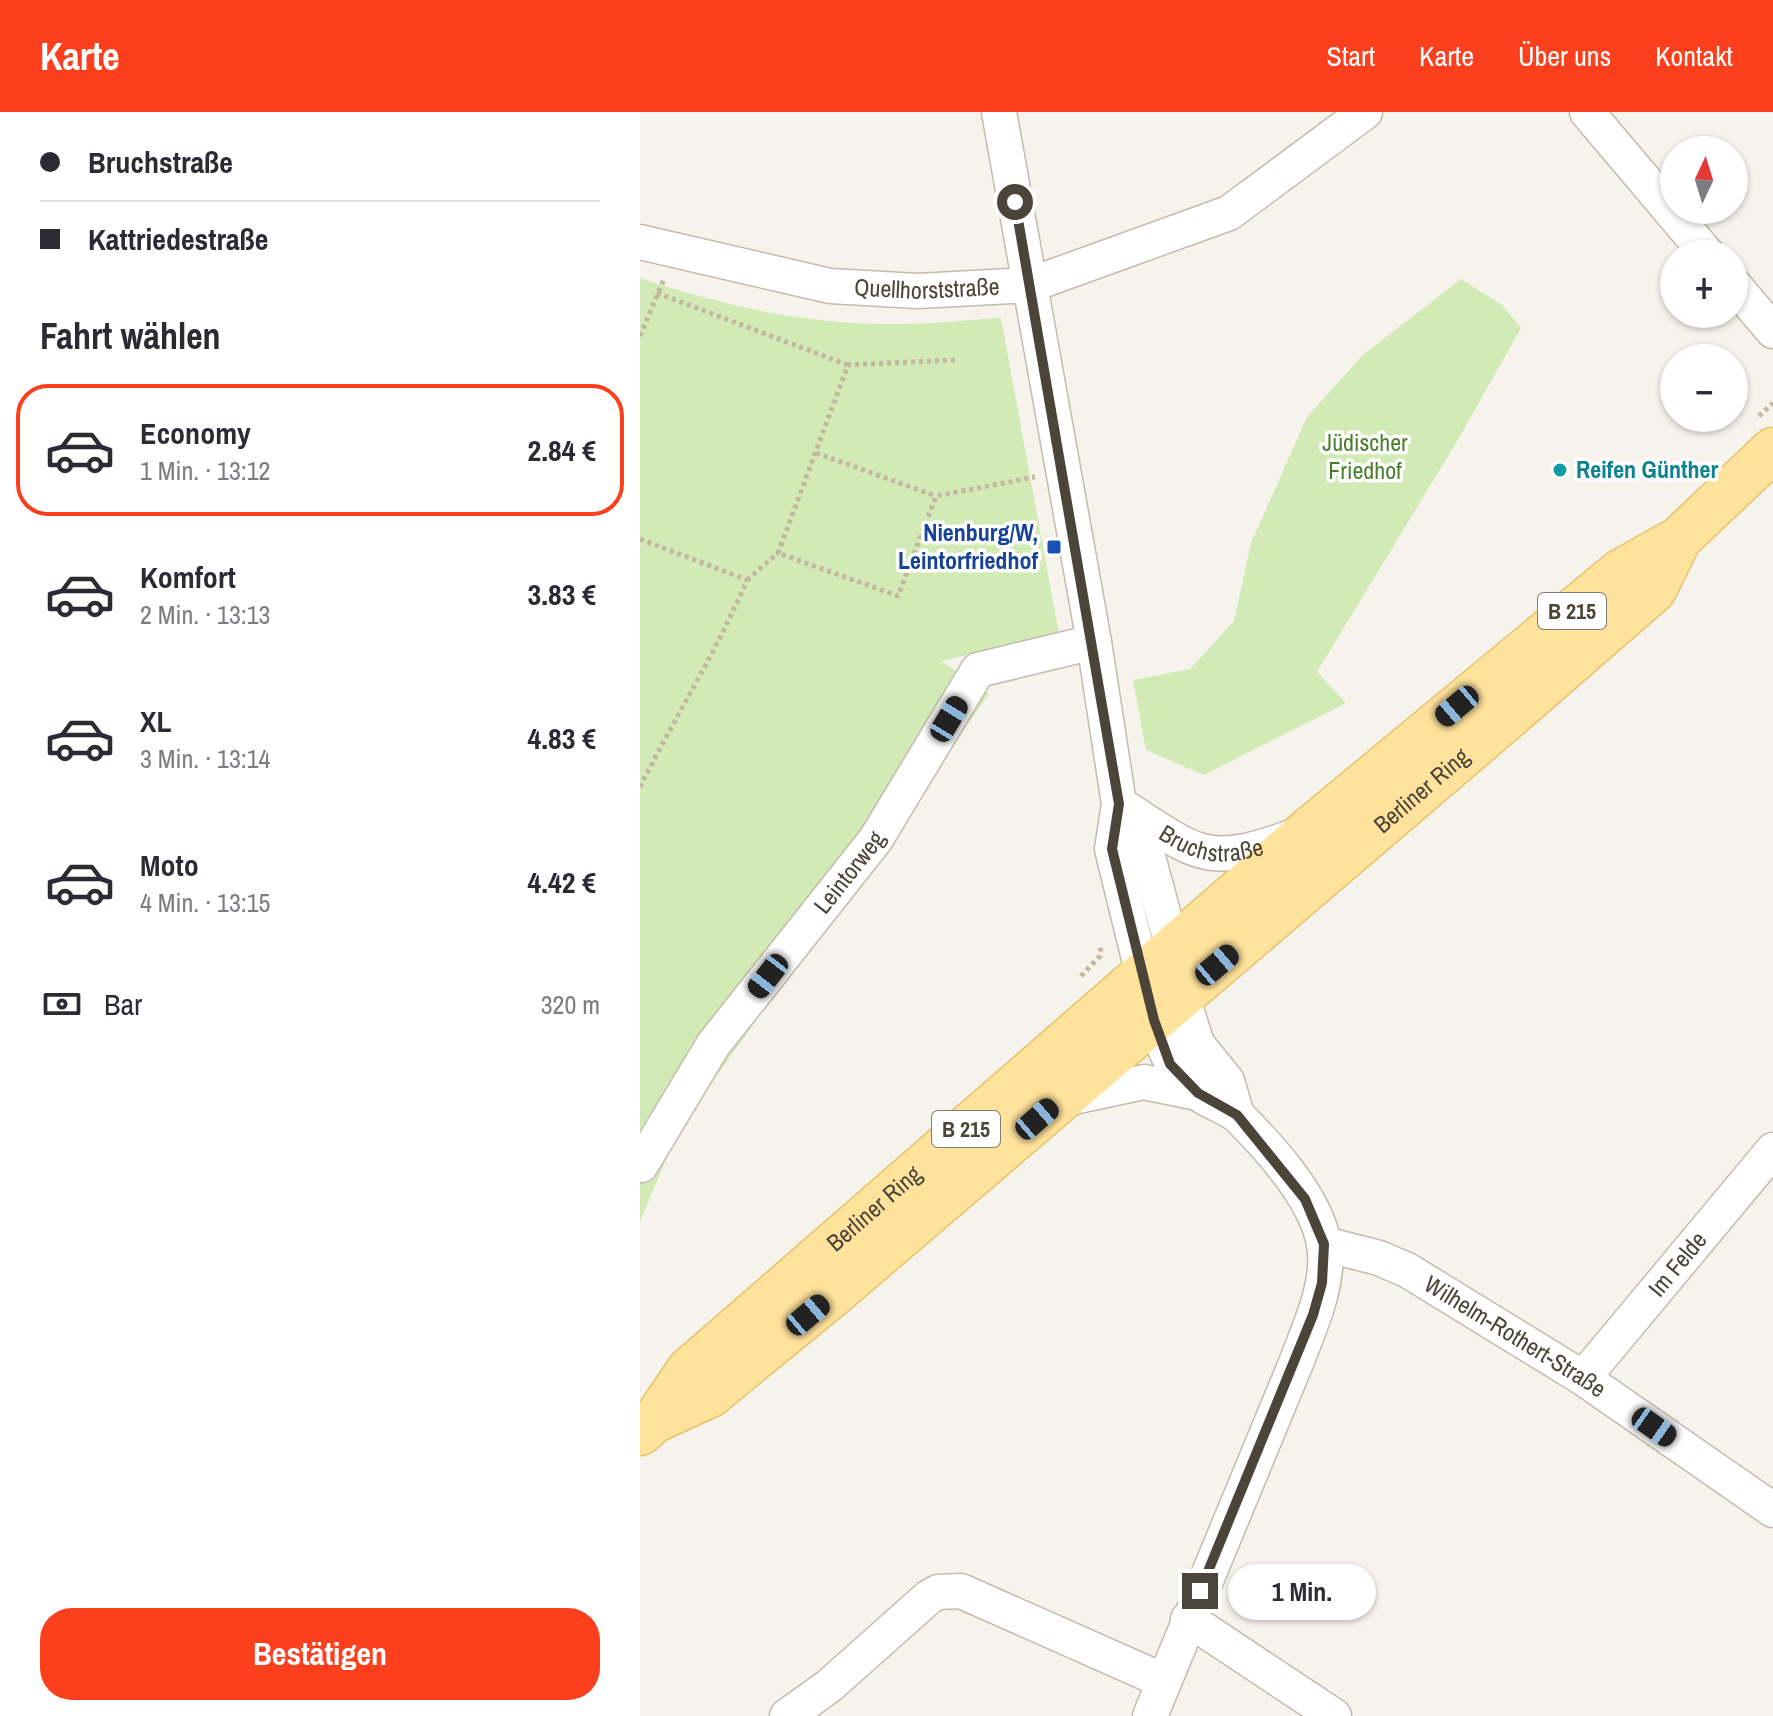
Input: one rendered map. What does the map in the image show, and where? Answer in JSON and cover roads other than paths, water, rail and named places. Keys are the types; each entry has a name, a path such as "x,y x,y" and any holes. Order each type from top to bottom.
{"main road":[{"name":"Berliner Ring","path":"647,1427 689,1370 1310,829 1620,572 1679,539 1773,450"},
{"name":"Berliner Ring","path":"647,1427 710,1395 1168,1008 1654,590 1679,539"},
{"path":"1158,962 1168,1008"}],"street":[{"name":"Bruchstraße","path":"999,112 1094,642 1119,804 1145,846 1158,962"},
{"name":"Quellhorststraße","path":"640,242 830,286 918,291 1030,285 1229,213 1365,112"},
{"path":"1587,112 1695,240"},
{"path":"1748,302 1773,331"},
{"name":"Leintorweg","path":"641,1165 713,1045 876,839 978,670 1094,642"},
{"name":"Bruchstraße","path":"1119,804 1196,852 1249,853 1310,829"},
{"path":"1150,1716 1309,1327 1322,1283 1324,1244 1305,1199 1237,1115 1198,1093 1170,1064 1168,1008"},
{"path":"1168,1008 1227,1081 1237,1115"},
{"path":"1060,1100 1144,1082 1198,1093"},
{"name":"Im Felde","path":"1583,1378 1773,1150"},
{"name":"Wilhelm-Rothert-Straße","path":"1324,1244 1392,1261 1583,1378 1773,1510"},
{"path":"787,1716 829,1686 921,1603 938,1592 949,1590 961,1591 1164,1681"},
{"path":"1188,1619 1334,1716"}],"place":[{"name":"Reifen Günther","path":"1560,470"},
{"name":"Nienburg/W, Leintorfriedhof","path":"1054,547"}],"park label":[{"name":"Jüdischer Friedhof","path":"1365,457"}]}
